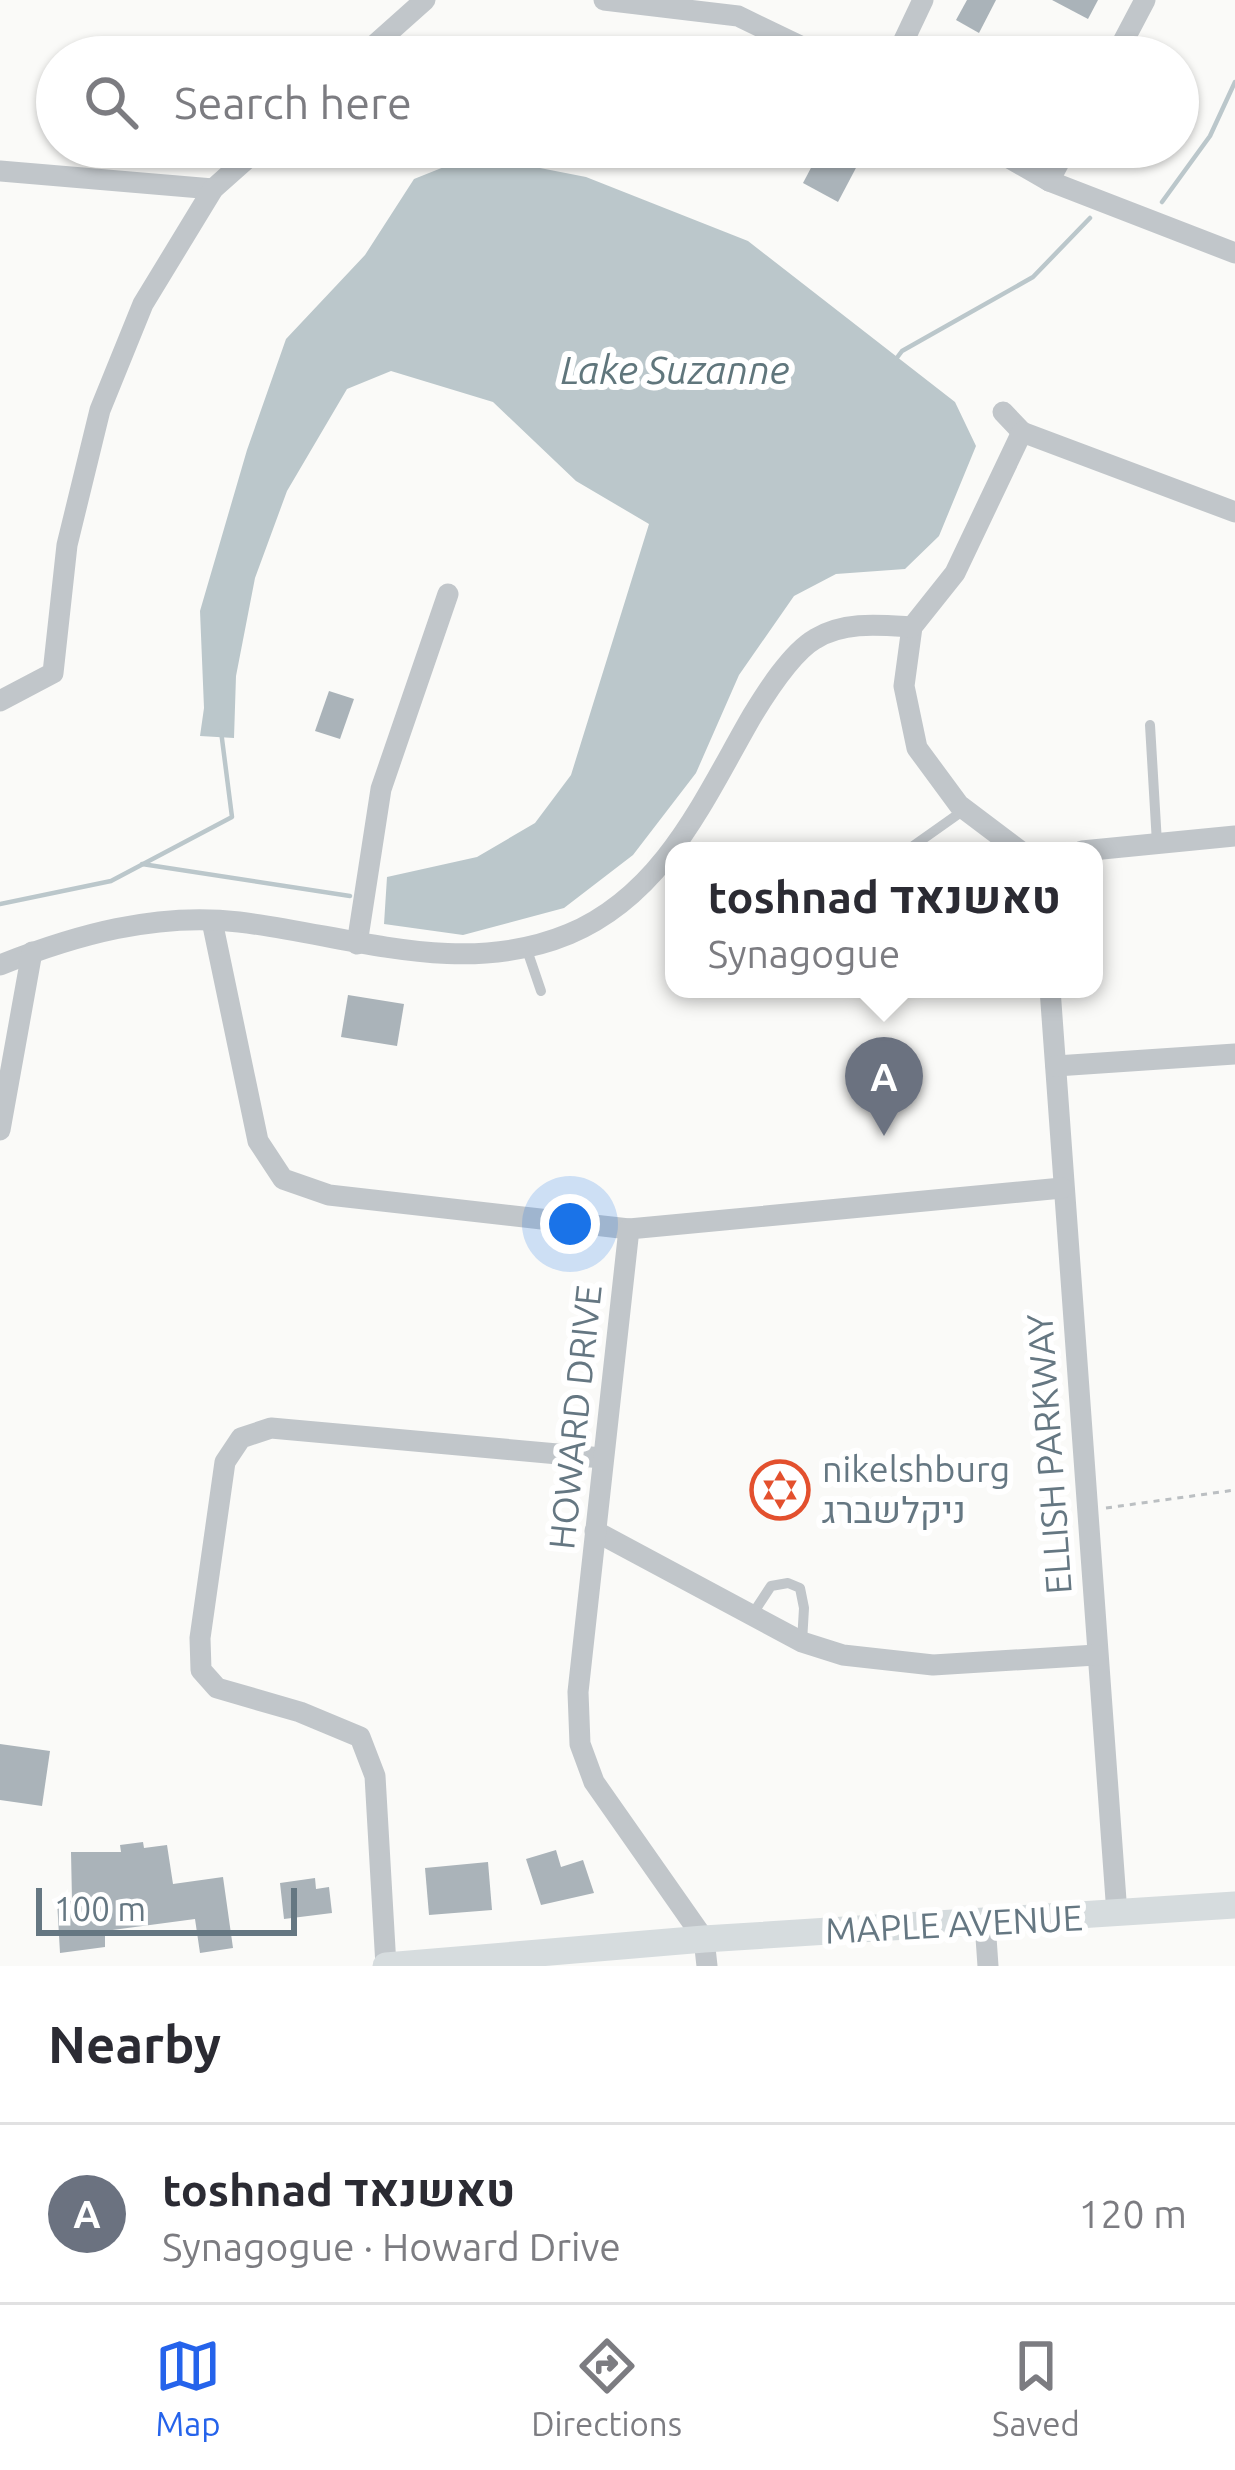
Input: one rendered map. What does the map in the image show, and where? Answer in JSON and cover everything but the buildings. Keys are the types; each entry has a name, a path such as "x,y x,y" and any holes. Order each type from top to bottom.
{"street":[{"path":"385,36 425,0"},
{"path":"604,0 738,16 779,36"},
{"path":"906,36 922,0"},
{"path":"1126,36 1145,0"},
{"path":"0,701 53,673 68,545 100,410 143,304 213,189 236,168"},
{"path":"1026,168 1235,253"},
{"path":"1049,181 1056,168"},
{"path":"0,171 213,189"},
{"path":"1003,412 1022,432 1235,512"},
{"path":"1007,842 964,810 917,748 904,686 912,627 956,573 1022,432"},
{"path":"357,944 381,789 448,594"},
{"path":"679,842 770,687 814,639 859,625 912,627"},
{"path":"1103,849 1235,836"},
{"path":"0,965 121,926 212,921 459,957 526,947 569,934 618,906 665,861"},
{"path":"212,921 259,1141 284,1178 329,1195 629,1229 1062,1188"},
{"path":"0,1130 32,952"},
{"name":"ELLISH PARKWAY","path":"1052,998 1117,1914"},
{"path":"1056,1066 1235,1054"},
{"name":"HOWARD DRIVE","path":"629,1229 578,1693 580,1744 594,1782 705,1953"},
{"path":"386,1966 375,1776 360,1737 300,1712 217,1688 201,1670 200,1638 224,1462 241,1438 271,1428 602,1458"},
{"path":"596,1531 802,1642 843,1654 933,1665 1096,1655"},
{"name":"MAPLE AVENUE","path":"386,1966 705,1953 985,1923 1235,1905"},
{"path":"985,1923 988,1966"}],"lane":[{"path":"1150,725 1157,843"},
{"path":"919,842 964,810"},
{"path":"526,947 542,991"},
{"path":"752,1615 771,1586 793,1585 803,1594 802,1642"}],"path":[{"path":"1087,1510 1235,1490"}],"water":[{"name":"Lake Suzanne","path":"442,168 540,168 586,177 748,241 955,402 976,446 939,536 905,569 836,574 794,596 739,675 696,773 633,855 564,908 463,935 384,924 387,877 477,857 535,823 571,775 649,524 576,481 493,402 391,371 347,389 287,491 255,578 236,676 234,738 200,736 204,708 200,611 247,450 286,339 365,255 414,179"}],"waterway":[{"path":"1199,151 1235,82"},
{"path":"1162,202 1187,168"},
{"path":"896,359 902,351 1033,277 1090,218"},
{"path":"0,904 111,881 232,817 221,731"},
{"path":"142,864 350,896"}],"place":[{"name":"toshnad טאשנאד","path":"884,1136"},
{"name":"nikelshburg ניקלשברג","path":"780,1490"}]}
